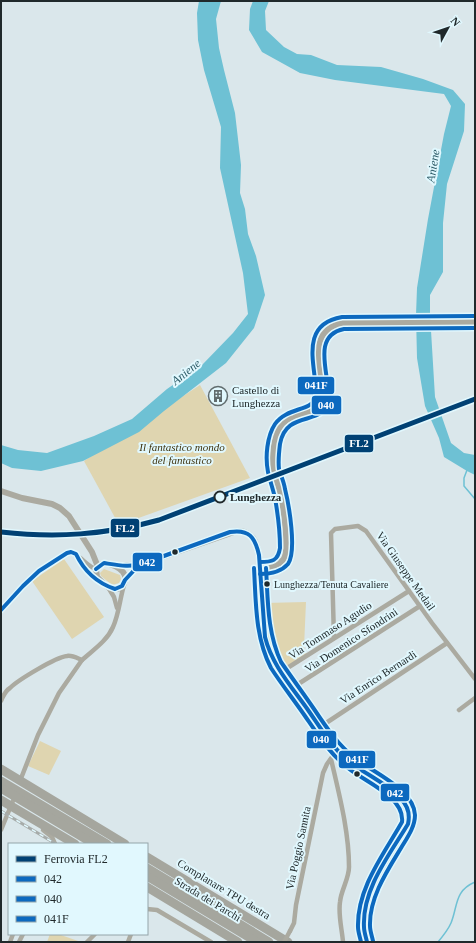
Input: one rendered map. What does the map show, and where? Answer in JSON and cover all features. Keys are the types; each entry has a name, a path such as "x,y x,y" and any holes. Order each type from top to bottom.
{"highway":[{"path":"1,769 123,843"},
{"path":"1,781 105,843"},
{"path":"1,788 92,843"},
{"path":"1,800 74,843"},
{"name":"Complanare TPU destra","path":"148,858 288,942"},
{"name":"Strada dei Parchi","path":"148,869 269,942"},
{"name":"Strada dei Parchi","path":"148,877 257,942"},
{"path":"148,888 238,942"}],"street":[{"path":"260,568 276,565 282,562 285,556 284,520 280,491 273,466 276,437 280,426 289,418 315,410 321,402 323,394 318,354 319,344 325,332 333,326 343,323 475,322"},
{"path":"1,491 22,498 56,506 66,512 92,552 97,568 96,575 108,587 114,597 117,611"},
{"name":"Via Giuseppe Medail","path":"334,638 331,535 334,530 355,526 364,528 447,643 475,679"},
{"path":"92,552 105,563 113,565 138,564 230,532 241,531 250,535 256,543 259,552 265,639 270,653 292,688 337,750 352,764 400,798 409,814 408,824 384,865 370,895 363,925 363,942"},
{"path":"1,610 19,588 41,570 66,553 71,552 76,554 87,564 97,568"},
{"path":"76,554 86,571 93,577 100,580"},
{"path":"97,568 105,563"},
{"path":"108,587 113,589 118,588 138,564"},
{"path":"1,830 38,734 59,693 82,660 109,634 114,623 125,581 123,572 113,565"},
{"name":"Via Tommaso Agudio","path":"281,672 409,591"},
{"name":"Via Domenico Sfondrini","path":"292,688 420,606"},
{"name":"Via Enrico Bernardi","path":"320,727 447,643"},
{"path":"1,701 5,693 10,688 43,667 66,656 73,656 82,660"},
{"path":"459,710 475,698"},
{"name":"Via Poggio Sannita","path":"284,942 294,923 296,904 322,776 326,766 337,750"},
{"path":"331,759 343,816 349,862 348,874 340,905 343,942"},
{"path":"10,809 49,834 52,837 54,843"},
{"path":"148,908 157,910 211,942"},
{"path":"364,934 367,942"}],"green space":[{"name":"Il fantastico mondo del fantastico","path":"200,385 250,478 119,525 84,461"},
{"path":"64,559 104,617 72,639 32,581"},
{"path":"104,569 120,575 121,579 119,583 112,585 101,576 100,573"},
{"path":"306,602 304,647 306,654 282,670 274,658 266,638 264,603"},
{"path":"40,741 61,751 49,775 28,766"},
{"path":"50,935 61,935 81,942 47,942"}],"water":[{"path":"199,1 221,1 216,19 219,48 235,113 241,165 240,193 245,209 248,234 256,256 265,295 254,328 226,363 139,432 83,461 41,471 12,468 1,463 1,445 18,450 47,453 94,436 132,419 167,389 202,365 233,333 248,314 243,273 220,168 221,127 204,70 198,40 197,13"},
{"path":"253,1 269,1 265,11 266,30 284,47 297,54 311,55 337,65 381,67 423,79 453,90 465,104 464,131 447,184 443,223 443,272 430,295 430,314 435,397 451,443 464,453 475,455 475,475 444,457 439,438 425,406 417,358 417,288 428,219 444,134 451,106 444,94 335,80 300,73 262,52 249,30 250,9"}],"waterway":[{"path":"467,470 464,478 464,486 475,499"},
{"path":"438,942 447,931 451,923 460,894 463,890 475,882"}],"railway":[{"path":"1,811 54,843"}],"rail line":[{"name":"FL2","path":"1,532 41,535 80,534 119,529 159,520 475,399"}],"transit line":[{"name":"041F","path":"260,562 274,560 278,556 280,548 276,504 267,466 268,441 272,429 280,419 291,412 308,406 316,399 312,350 314,339 319,329 328,322 342,317 475,316"},
{"name":"040","path":"260,574 279,571 288,564 291,558 292,539 290,516 287,496 279,469 280,444 284,433 289,426 320,414 325,409 328,401 324,359 325,349 327,340 333,333 344,329 475,328"},
{"name":"042","path":"1,610 39,571 67,553 71,552 76,554 83,566 92,576 115,589 122,586 125,580 139,565 230,532 237,531 246,533 250,536 255,543 259,555 265,637 277,666 336,749 347,760 395,793 403,802 408,811 408,824 378,872 372,886 365,913 364,927 367,942"},
{"name":"042","path":"96,569 104,563 129,566 144,563"},
{"name":"040","path":"254,568 259,632 271,668 330,750 348,768 391,798 401,813 402,822 373,872 362,899 358,927 361,942"},
{"name":"041F","path":"266,568 271,628 276,651 281,662 338,742 355,758 400,789 408,797 413,806 415,819 412,828 385,875 372,905 370,926 373,941"}],"place":[{"name":"Castello di Lunghezza","path":"218,396"},
{"name":"Lunghezza","path":"220,497"},
{"name":"Lunghezza/Tenuta Cavaliere","path":"267,584"}],"water label":[{"name":"Aniene","path":"433,166"},
{"name":"Aniene","path":"186,372"}]}
